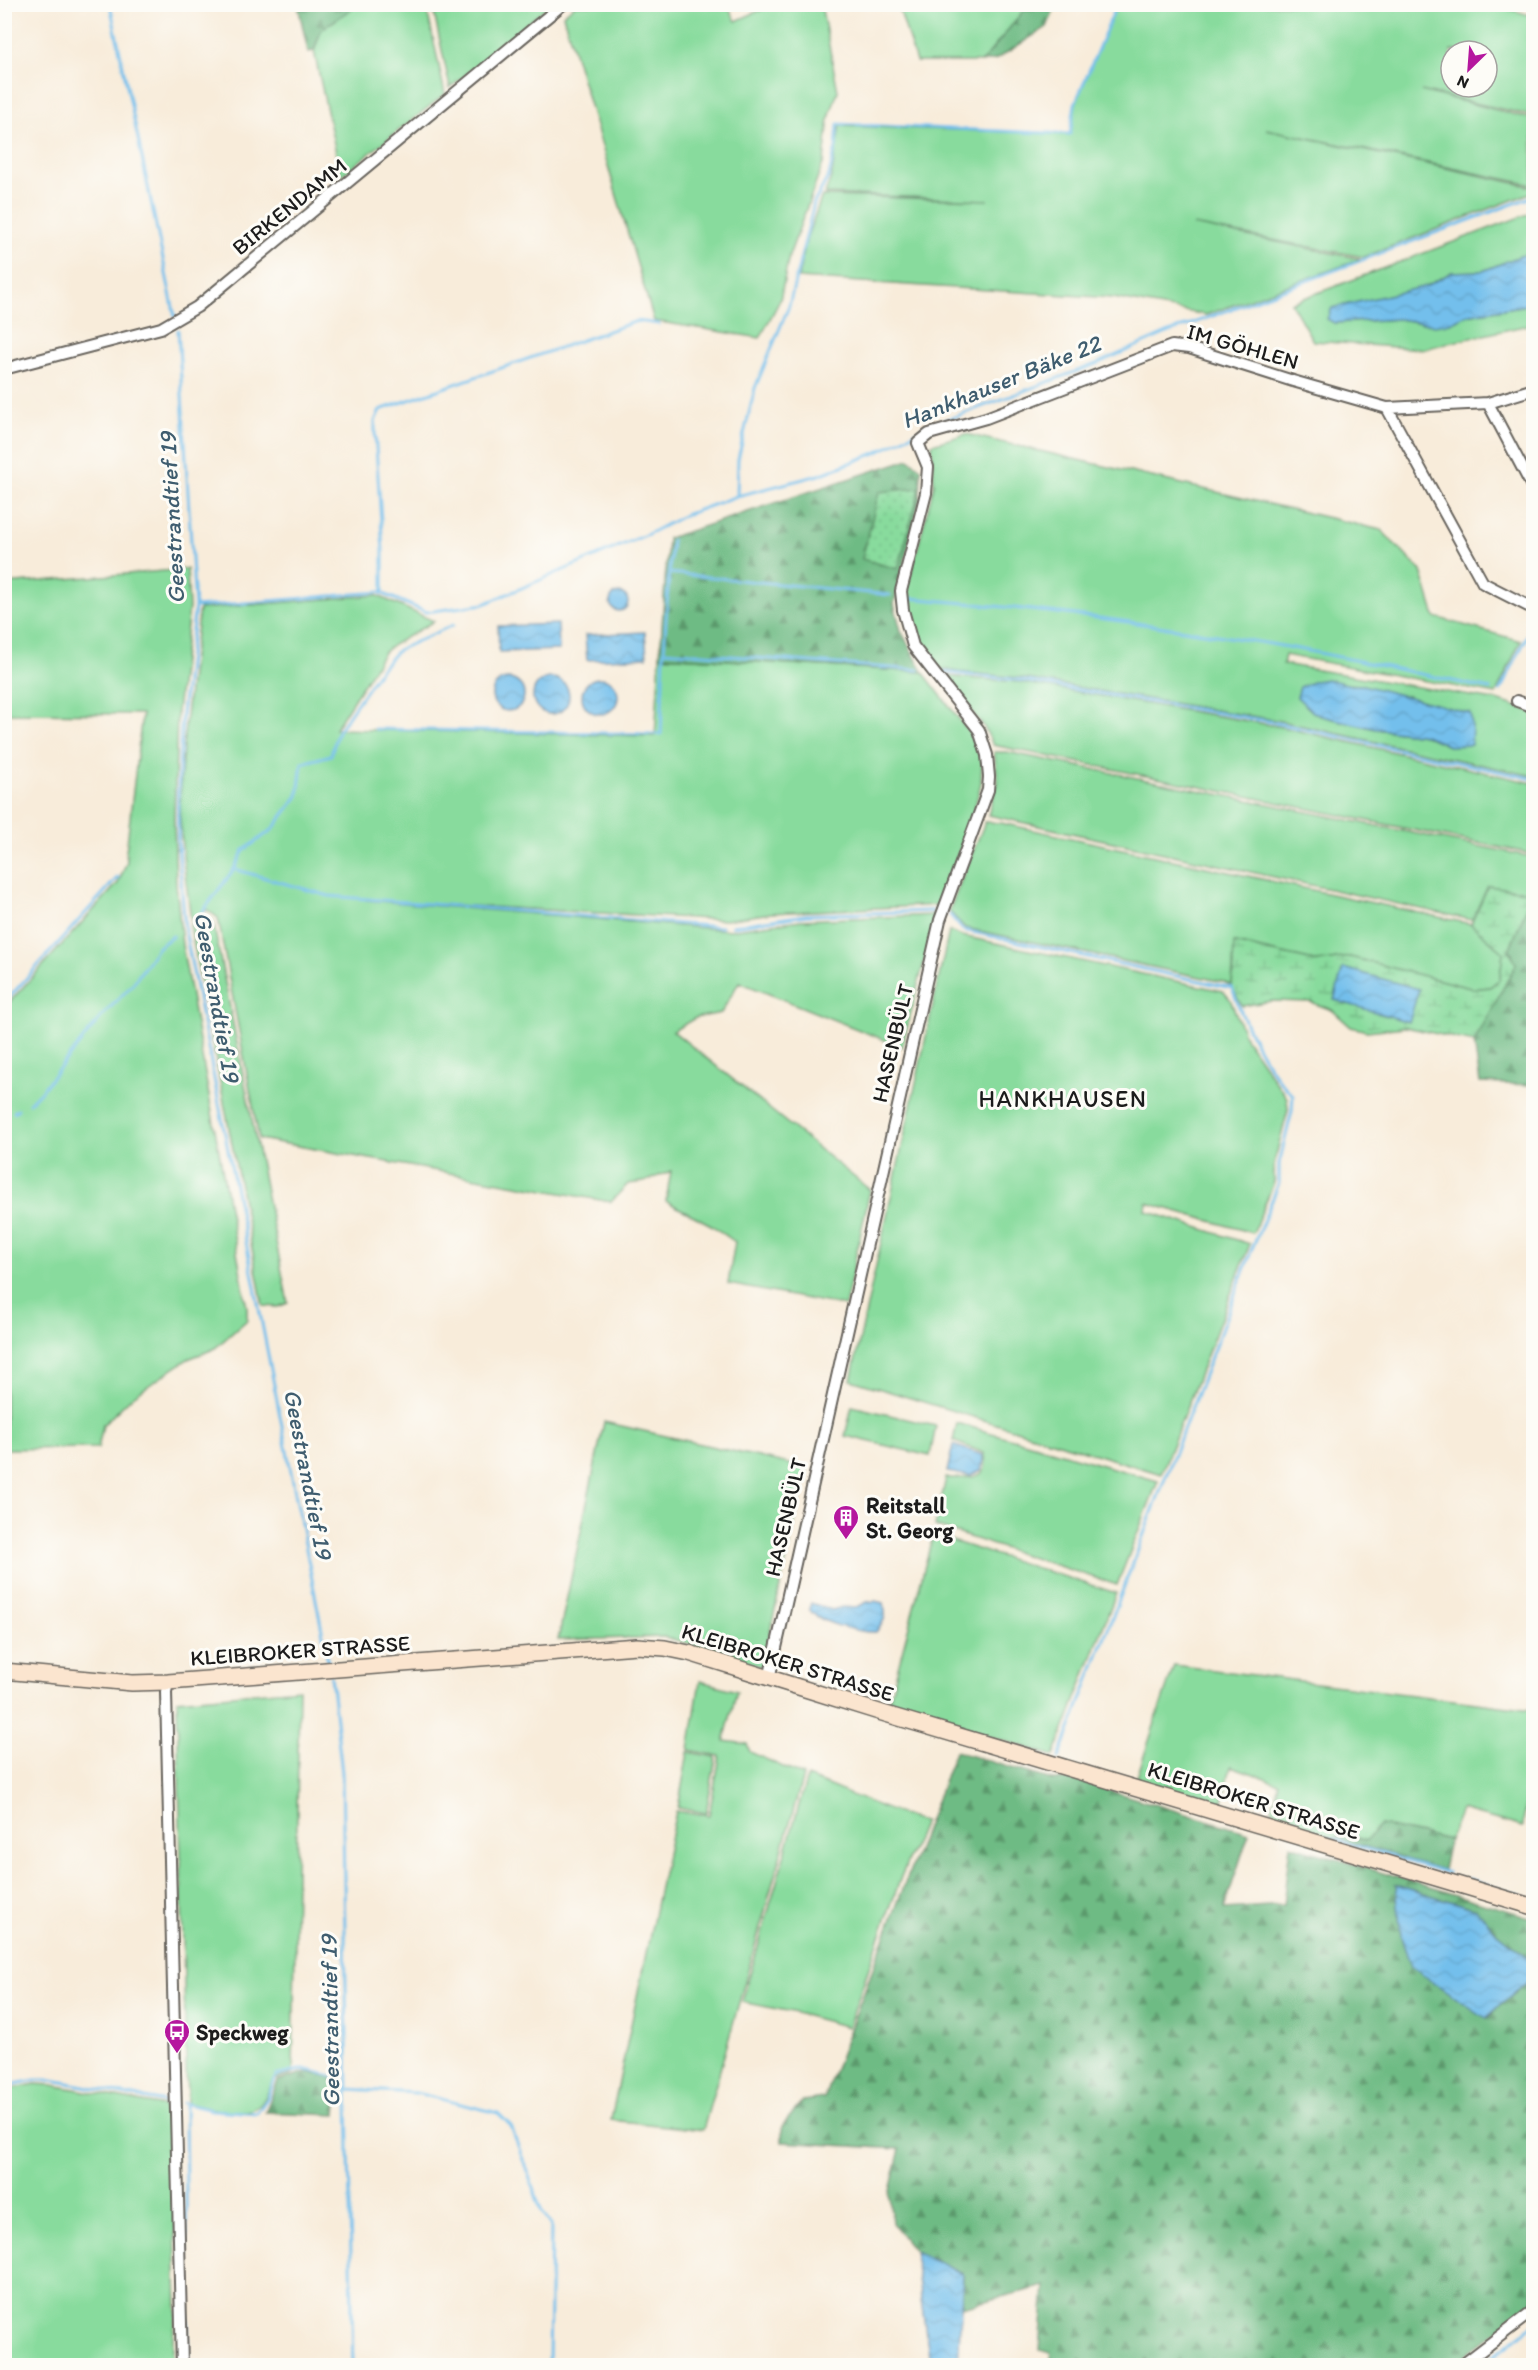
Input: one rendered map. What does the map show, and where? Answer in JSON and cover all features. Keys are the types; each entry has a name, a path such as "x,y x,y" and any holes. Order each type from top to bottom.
{"street":[{"name":"BIRKENDAMM","path":"4,369 161,328 181,318 215,293 563,4"},
{"name":"IM GÖHLEN","path":"918,442 929,434 986,418 1172,346 1189,348 1387,408 1488,403 1533,389"},
{"path":"1488,403 1533,490"},
{"path":"1387,408 1483,583 1530,607 1533,601"},
{"name":"HASENBÜLT","path":"769,1679 940,920 988,790 987,755 979,730 914,646 903,610 901,591 926,493 928,467 918,442"},
{"path":"1517,701 1533,707"},
{"name":"KLEIBROKER STRASSE","path":"4,1671 114,1682 168,1682 637,1646 689,1653 769,1679 1533,1907"},
{"path":"168,1682 166,1692 182,2366"},
{"path":"1461,2366 1533,2310"}],"green space":[{"path":"298,4 357,5 321,30 314,51 308,52"},
{"path":"432,4 549,4 549,5 450,88"},
{"path":"727,4 736,21 772,5 821,5 838,91 829,118 824,161 789,256 780,300 760,338 654,321 563,15 575,5"},
{"path":"1029,4 1056,5 1047,27 995,60 982,62"},
{"path":"1492,4 1533,16 1533,116 1457,99 1499,99 1499,39 1439,39 1439,95 1421,91 1439,96 1439,99 1453,99 1533,119 1533,185 1266,129 1533,187 1533,192 1364,257 1193,225 1361,259 1206,315 1113,298 798,278 807,237 822,196 989,200 825,194 832,174 840,126 1070,134 1076,101 1117,5"},
{"path":"357,5 426,5 445,94 341,176 314,51 321,30"},
{"path":"898,5 1029,5 982,62 916,62"},
{"path":"1533,212 1533,254 1520,256 1483,271 1452,272 1427,286 1334,323 1399,319 1435,325 1450,323 1466,315 1533,304 1533,324 1422,349 1313,341 1291,303"},
{"path":"966,434 1381,530 1421,571 1435,617 1521,641 1496,694 1285,655 1283,664 1500,701 1533,712 1533,776 1275,720 1021,678 937,668 915,635 906,593 934,485 932,444","holes":["1345,684 1363,685 1396,695 1408,696 1449,746 1425,735 1376,729 1325,717"]},
{"path":"909,459 921,468 920,499 894,604 901,631 923,672 660,656 668,538"},
{"path":"920,488 898,569 862,559 879,492"},
{"path":"187,569 189,608 177,712 174,820 176,883 182,945 247,1308 247,1320 214,1349 188,1359 133,1396 103,1425 98,1448 5,1449 5,1007 118,883 127,862 126,852 142,714 5,713 5,584"},
{"path":"376,595 434,621 384,652 335,729 655,736 660,656 923,672 969,732 982,761 981,783 974,811 939,905 771,913 726,920 366,900 729,930 801,920 936,915 902,1047 739,982 721,1013 695,1018 673,1031 870,1190 845,1306 728,1284 735,1242 711,1225 666,1201 671,1171 644,1182 628,1184 611,1202 259,1139 218,918 207,910 191,921 183,855 180,815 182,764 199,609"},
{"path":"943,676 1019,682 1277,726 1533,783 1533,854 993,745 984,727"},
{"path":"994,752 1007,752 1533,857 1533,892 1488,886 1472,920 988,815 998,782"},
{"path":"985,822 1001,823 1471,924 1503,952 1500,979 1490,987 1474,989 1350,957 1318,962 1235,943 1232,986 1224,982 965,928 949,911"},
{"path":"1488,886 1533,892 1509,950 1516,964 1474,1042 1405,1027 1367,1031 1351,1027 1332,1010 1310,1002 1272,1001 1242,1006 1232,988 1234,943 1318,962 1350,957 1474,989 1490,987 1500,979 1503,952 1471,924"},
{"path":"1533,892 1533,1085 1480,1083 1474,1042 1516,964 1509,950"},
{"path":"207,916 213,921 288,1303 278,1307 263,1306 190,925"},
{"path":"949,931 962,936 1223,991 1230,999 1246,1039 1287,1098 1288,1110 1274,1163 1274,1182 1253,1233 1147,1203 1146,1211 1250,1244 1161,1474 851,1380"},
{"path":"852,1406 936,1426 930,1456 845,1436"},
{"path":"604,1422 807,1468 762,1667 664,1637 558,1640"},
{"path":"957,1423 1158,1481 1117,1585 935,1526 946,1478 968,1478 981,1474 986,1462 984,1453 953,1441"},
{"path":"933,1535 1116,1593 1054,1756 888,1705"},
{"path":"1174,1665 1532,1710 1523,1827 1461,1810 1449,1840 1380,1825 1366,1841 1340,1832 1337,1838 1276,1821 1279,1813 1272,1810 1279,1783 1231,1766 1222,1805 1136,1780"},
{"path":"700,1681 737,1691 724,1741 747,1744 750,1752 803,1776 703,2130 611,2120 676,1811 709,1815 720,1756 689,1750"},
{"path":"299,1689 293,2074 274,2080 260,2105 254,2109 235,2112 187,2103 177,1700"},
{"path":"955,1751 1052,1780 1075,1780 1249,1833 1224,1909 1283,1905 1290,1845 1533,1918 1533,1962 1497,1933 1476,1909 1396,1885 1487,2018 1533,1977 1533,2304 1453,2365 1053,2365 1050,2353 1040,2350 1045,2286 962,2307 963,2273 914,2251 892,2223 889,2195 900,2149 782,2142 782,2126 803,2101 824,2098"},
{"path":"688,1752 716,1757 706,1813 678,1808"},
{"path":"807,1777 924,1822 901,1877 848,2027 742,2002"},
{"path":"1380,1825 1449,1840 1443,1870 1337,1838 1339,1832 1366,1841"},
{"path":"306,2072 331,2077 338,2092 336,2115 265,2112 278,2081"},
{"path":"35,2084 53,2085 169,2107 173,2114 177,2315 173,2335 173,2365 5,2366 5,2090"}],"water":[{"path":"1533,254 1533,304 1466,315 1450,323 1435,325 1399,319 1334,323 1327,319 1332,308 1427,286 1452,272 1483,271 1520,256"},
{"path":"619,593 625,596 628,602 625,608 619,611 613,608 610,602 613,596"},
{"path":"558,624 559,650 499,652 498,626"},
{"path":"645,632 647,657 587,660 585,635"},
{"path":"551,678 564,683 569,696 564,709 551,714 538,709 533,696 538,683"},
{"path":"600,678 613,683 618,696 613,709 600,714 587,709 582,696 587,683"},
{"path":"508,679 519,684 524,695 519,706 508,711 497,706 492,695 497,684"},
{"path":"1327,679 1351,685 1363,685 1470,713 1471,745 1449,746 1425,735 1376,729 1313,712 1297,697 1300,687"},
{"path":"1343,968 1419,989 1409,1022 1334,1000"},
{"path":"953,1445 983,1455 981,1470 970,1476 947,1472"},
{"path":"875,1601 883,1603 885,1611 883,1622 876,1632 860,1631 830,1623 809,1609 811,1603 832,1610 843,1607 855,1608"},
{"path":"1396,1885 1476,1909 1497,1933 1533,1962 1533,1977 1486,2018 1411,1967 1401,1937"},
{"path":"914,2251 963,2273 958,2364 930,2362"}],"waterway":[{"name":"Geestrandtief 19","path":"110,4 175,317"},
{"path":"737,496 738,459 755,388 789,306 814,203 829,175 836,147 838,124 1070,134 1075,104 1117,4"},
{"name":"Hankhauser Bäke 22","path":"195,607 379,592 426,612 484,604 648,534 685,515 737,496 819,475 878,452 922,429 1096,364 1167,333 1534,196"},
{"path":"383,593 383,551 375,432 375,421 380,410 637,321 659,324"},
{"name":"Geestrandtief 19","path":"178,330 195,607 182,714 178,793 178,842 185,930 328,1661"},
{"path":"672,540 669,573 890,595"},
{"path":"669,573 664,651 918,670"},
{"path":"909,598 1000,606 1226,636 1326,654 1490,689"},
{"path":"1500,691 1534,622"},
{"name":"Hankhauser Bäke 22","path":"198,918 234,869 244,850 272,830 298,796 302,763 331,755 338,731 380,670 398,650 453,625"},
{"path":"375,729 661,734 664,651"},
{"path":"941,672 1019,680 1267,721 1534,779"},
{"path":"234,869 329,896 722,927"},
{"path":"4,1003 118,877"},
{"path":"732,926 806,915 932,911"},
{"path":"950,915 963,930 1232,988 1256,1045 1273,1072 1293,1095 1292,1111 1279,1164 1279,1183 1059,1758"},
{"path":"29,1103 102,1016 132,985 158,947 173,936"},
{"path":"14,1112 18,1109"},
{"name":"Geestrandtief 19","path":"331,1676 342,1773 353,2366"},
{"path":"1292,1827 1448,1873"},
{"path":"1468,1879 1520,1895"},
{"path":"183,2103 212,2110 257,2113 267,2099 276,2076 304,2069 332,2076 348,2089 416,2093 498,2113 511,2126 541,2210 551,2225 549,2366"},
{"path":"4,2086 35,2080 53,2080 170,2103"},
{"path":"185,2104 188,2366"},
{"path":"1480,2366 1534,2325"}],"place":[{"name":"Reitstall St. Georg","path":"846,1541"},
{"name":"Speckweg","path":"177,2055"}],"district":[{"name":"HANKHAUSEN","path":"1063,1099"}]}
